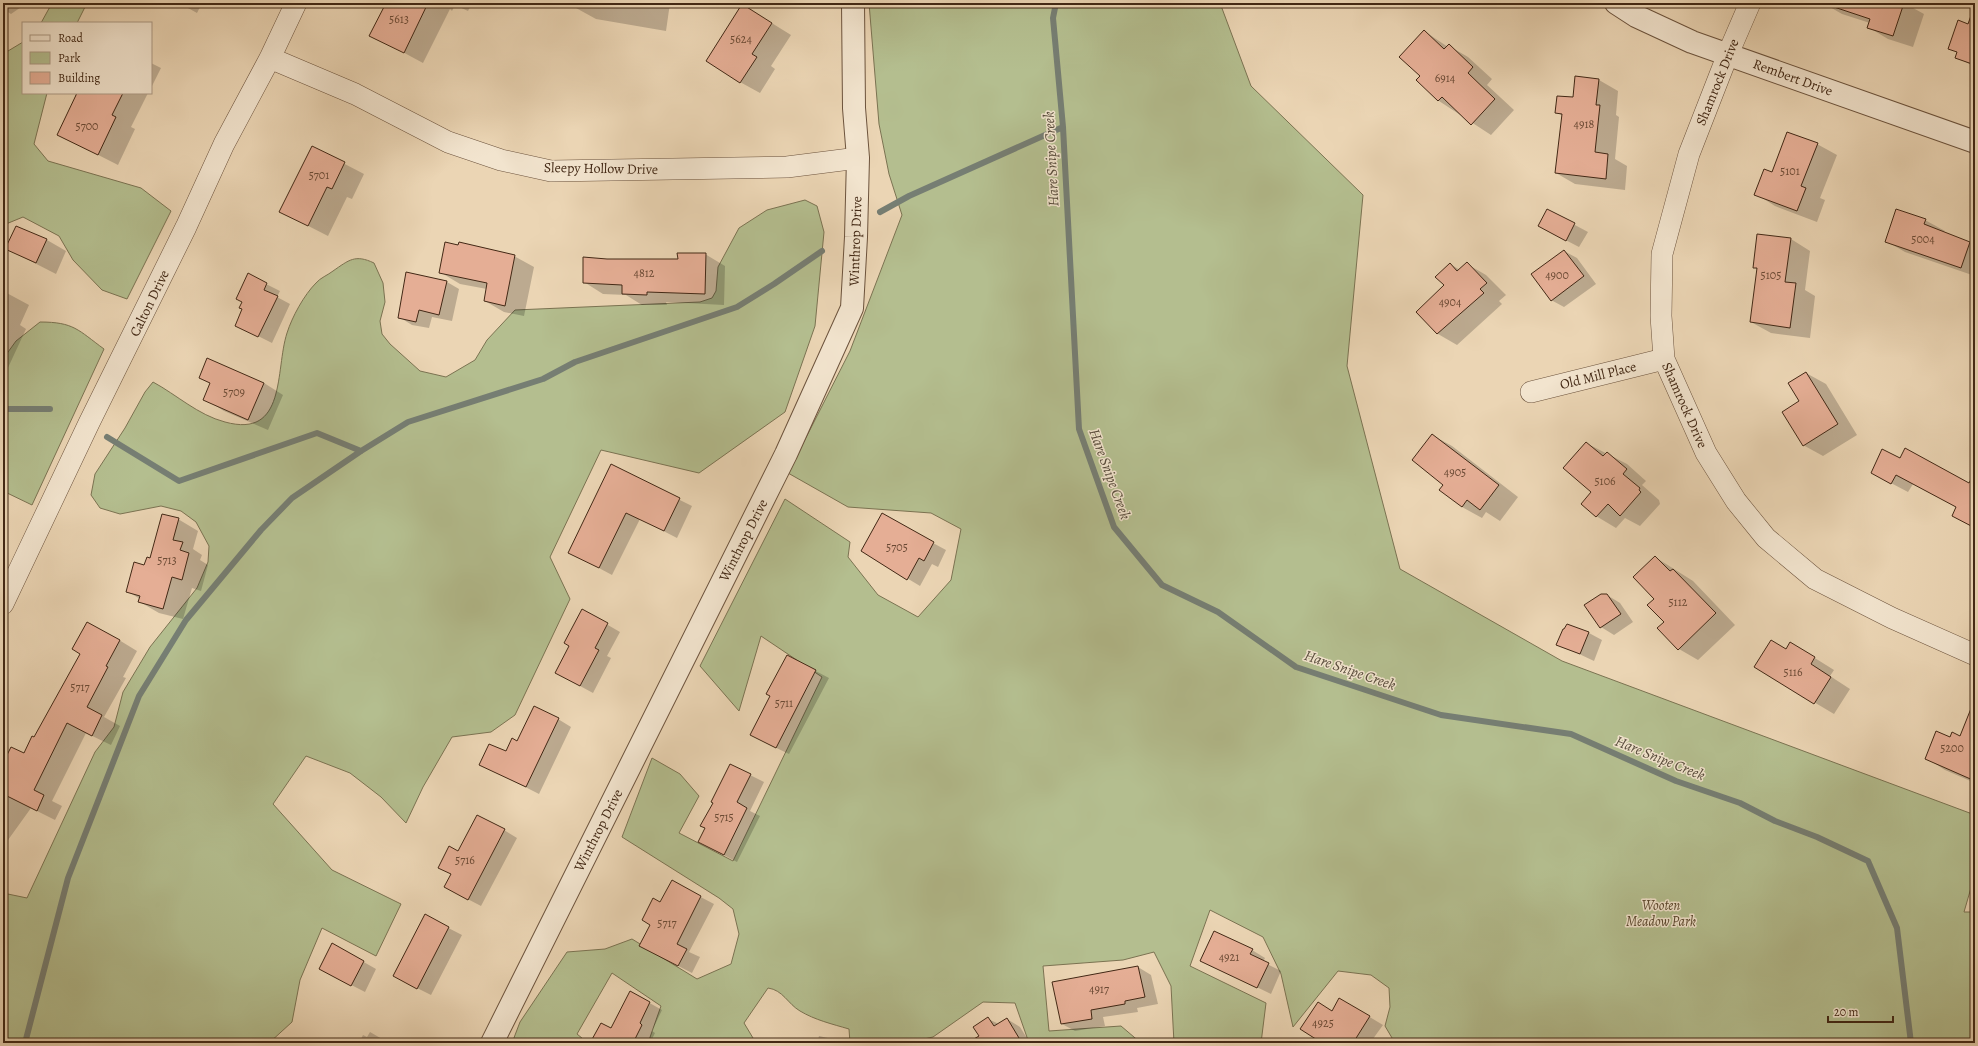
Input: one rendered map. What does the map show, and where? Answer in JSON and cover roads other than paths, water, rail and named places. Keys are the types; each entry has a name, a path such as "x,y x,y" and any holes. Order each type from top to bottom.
{"street":[{"name":"Calton Drive","path":"3,604 89,423 186,227 224,144 270,58 296,3"},
{"name":"Winthrop Drive","path":"492,1043 786,454 852,308 858,158 854,108 853,3"},
{"name":"Rembert Drive","path":"1616,3 1636,16 1692,42 1975,142"},
{"name":"Shamrock Drive","path":"1750,3 1688,154 1662,254 1661,316 1664,359 1706,453 1736,501 1766,538 1815,579 1892,618 1975,655"},
{"name":"Sleepy Hollow Drive","path":"270,58 355,94 448,142 501,160 551,170 787,167 858,158"},
{"name":"Old Mill Place","path":"1532,392 1664,359"}],"waterway":[{"name":"Hare Snipe Creek","path":"1056,3 1053,18 1063,127 1079,429 1114,527 1162,585 1218,612 1296,667 1441,715 1571,734 1676,781 1740,803 1775,821 1817,837 1868,861 1897,928 1911,1043"},
{"path":"880,212 909,196 1063,127"},
{"path":"25,1043 68,878 139,696 186,620 261,530 292,498 361,451 408,422 543,379 575,362 737,307 822,251"},
{"path":"3,409 50,409"},
{"path":"107,437 179,481 317,433 361,451"}],"park label":[{"name":"Wooten Meadow Park","path":"1661,914"}]}
